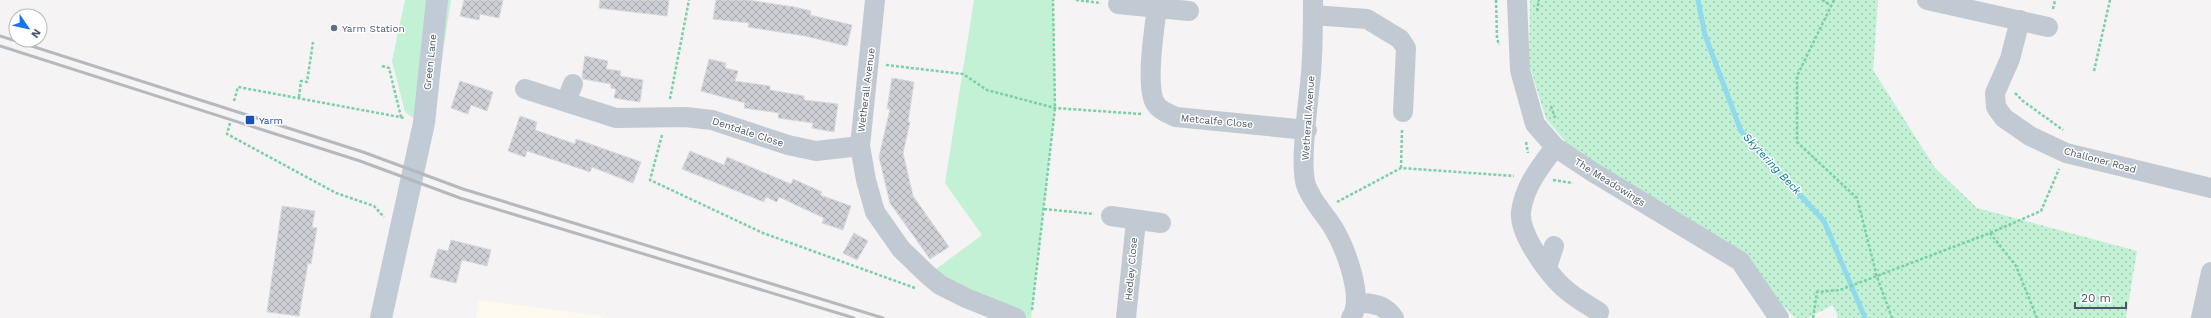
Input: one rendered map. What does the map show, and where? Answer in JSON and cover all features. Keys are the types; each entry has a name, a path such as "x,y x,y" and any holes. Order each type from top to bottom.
{"main road":[{"name":"Green Lane","path":"401,222 422,131 437,0"},
{"path":"381,318 401,222"}],"street":[{"name":"Wetherall Avenue","path":"875,0 870,62 863,102 860,146 866,180 875,212 901,249 940,285 966,298 1016,318"},
{"name":"The Meadowings","path":"1517,0 1520,70 1535,124 1556,147 1591,171 1740,262 1779,318"},
{"path":"1928,0 2048,27"},
{"path":"1118,4 1189,11"},
{"name":"Metcalfe Close","path":"1156,8 1151,82 1154,101 1162,112 1176,117 1306,130"},
{"name":"Wetherall Avenue","path":"1313,8 1312,71 1304,156 1306,184 1321,211 1334,229 1350,266 1354,310"},
{"path":"1313,8 1367,19 1400,39 1406,48 1403,112"},
{"name":"Challoner Road","path":"2020,20 2010,59 1995,93 1996,107 2004,118 2030,136 2066,153 2211,188"},
{"path":"566,102 573,84"},
{"name":"Dentdale Close","path":"526,89 616,118 667,117 712,120 788,145 816,151 860,146"},
{"path":"1556,147 1532,177 1521,212 1524,232 1555,279 1581,301 1599,312"},
{"path":"1111,216 1136,221 1161,223"},
{"name":"Hedley Close","path":"1126,318 1136,221"},
{"path":"1547,267 1554,246"},
{"path":"2201,318 2211,272"},
{"path":"1354,310 1380,305 1389,311 1394,318"}],"path":[{"path":"689,0 667,117 650,180 763,233 918,290 928,275"},
{"path":"1031,318 1055,108 1053,0"},
{"path":"1076,0 1118,4"},
{"path":"1536,14 1539,0"},
{"path":"1822,0 1832,6"},
{"path":"1834,0 1797,76 1797,142 1857,198 1877,277 1892,318"},
{"path":"2094,71 2110,0"},
{"path":"299,97 301,81 307,82 313,42"},
{"path":"870,62 963,74 987,90 1055,108 1146,115"},
{"path":"382,66 389,68 401,117"},
{"path":"1813,318 1817,292 1840,290 1877,277 2041,211 2073,136 2023,101 2001,78"},
{"path":"234,102 238,87 299,97 401,117 422,131"},
{"path":"1550,104 1555,118 1560,123"},
{"path":"1401,168 1403,112"},
{"path":"230,123 227,134 336,193 374,206 390,224 401,222"},
{"path":"1321,211 1401,168 1532,177"},
{"path":"1044,209 1111,216"},
{"path":"1990,232 2016,266 2037,318"}],"shaded area":[{"path":"479,300 602,316 602,318 476,318"}],"green space":[{"path":"405,0 451,0 431,131 405,112 392,61"},
{"path":"974,0 1053,0 1055,108 1031,318 1016,318 928,275 982,235 945,183"},
{"path":"1530,0 1878,0 1873,70 1935,168 1977,208 2137,251 2126,318 1838,318 1833,305 1807,318 1795,318 1748,270 1574,151 1546,119 1529,64"}],"building":[{"path":"464,0 503,0 499,18 480,14 479,20 460,16"},
{"path":"600,0 669,0 667,16 599,8"},
{"path":"716,0 747,0 794,7 811,11 810,15 852,25 847,46 805,36 748,27 749,23 713,19"},
{"path":"585,56 608,61 606,69 621,71 620,76 643,80 640,102 614,98 616,89 611,88 611,84 583,79 582,76"},
{"path":"709,59 726,63 725,68 738,71 735,81 770,86 770,90 804,96 804,100 838,104 834,132 812,128 813,123 778,118 779,113 744,108 745,103 701,91"},
{"path":"892,78 914,82 908,122 910,122 903,153 913,196 949,247 930,259 890,203 879,157 890,109 887,109"},
{"path":"460,81 493,92 487,111 471,105 468,114 451,108"},
{"path":"520,116 537,122 535,130 575,144 576,139 641,162 633,183 592,167 590,172 527,151 525,157 508,151"},
{"path":"690,151 724,165 727,157 791,184 793,179 822,192 820,195 851,206 843,230 822,223 824,218 779,197 777,202 766,197 764,202 682,169"},
{"path":"282,206 315,211 312,227 317,228 311,264 308,263 299,316 267,312"},
{"path":"854,233 868,241 857,260 843,253"},
{"path":"451,240 491,250 487,266 462,260 456,283 430,277 438,249 448,251"}],"waterway":[{"name":"Skytering Beck","path":"1698,0 1705,35 1741,131 1824,221 1865,318"}],"railway":[{"path":"0,36 363,152 463,189 883,318"},
{"path":"0,46 360,161 460,198 854,318"}],"place":[{"name":"Yarm Station","path":"334,28"},
{"name":"Yarm","path":"250,120"}]}
